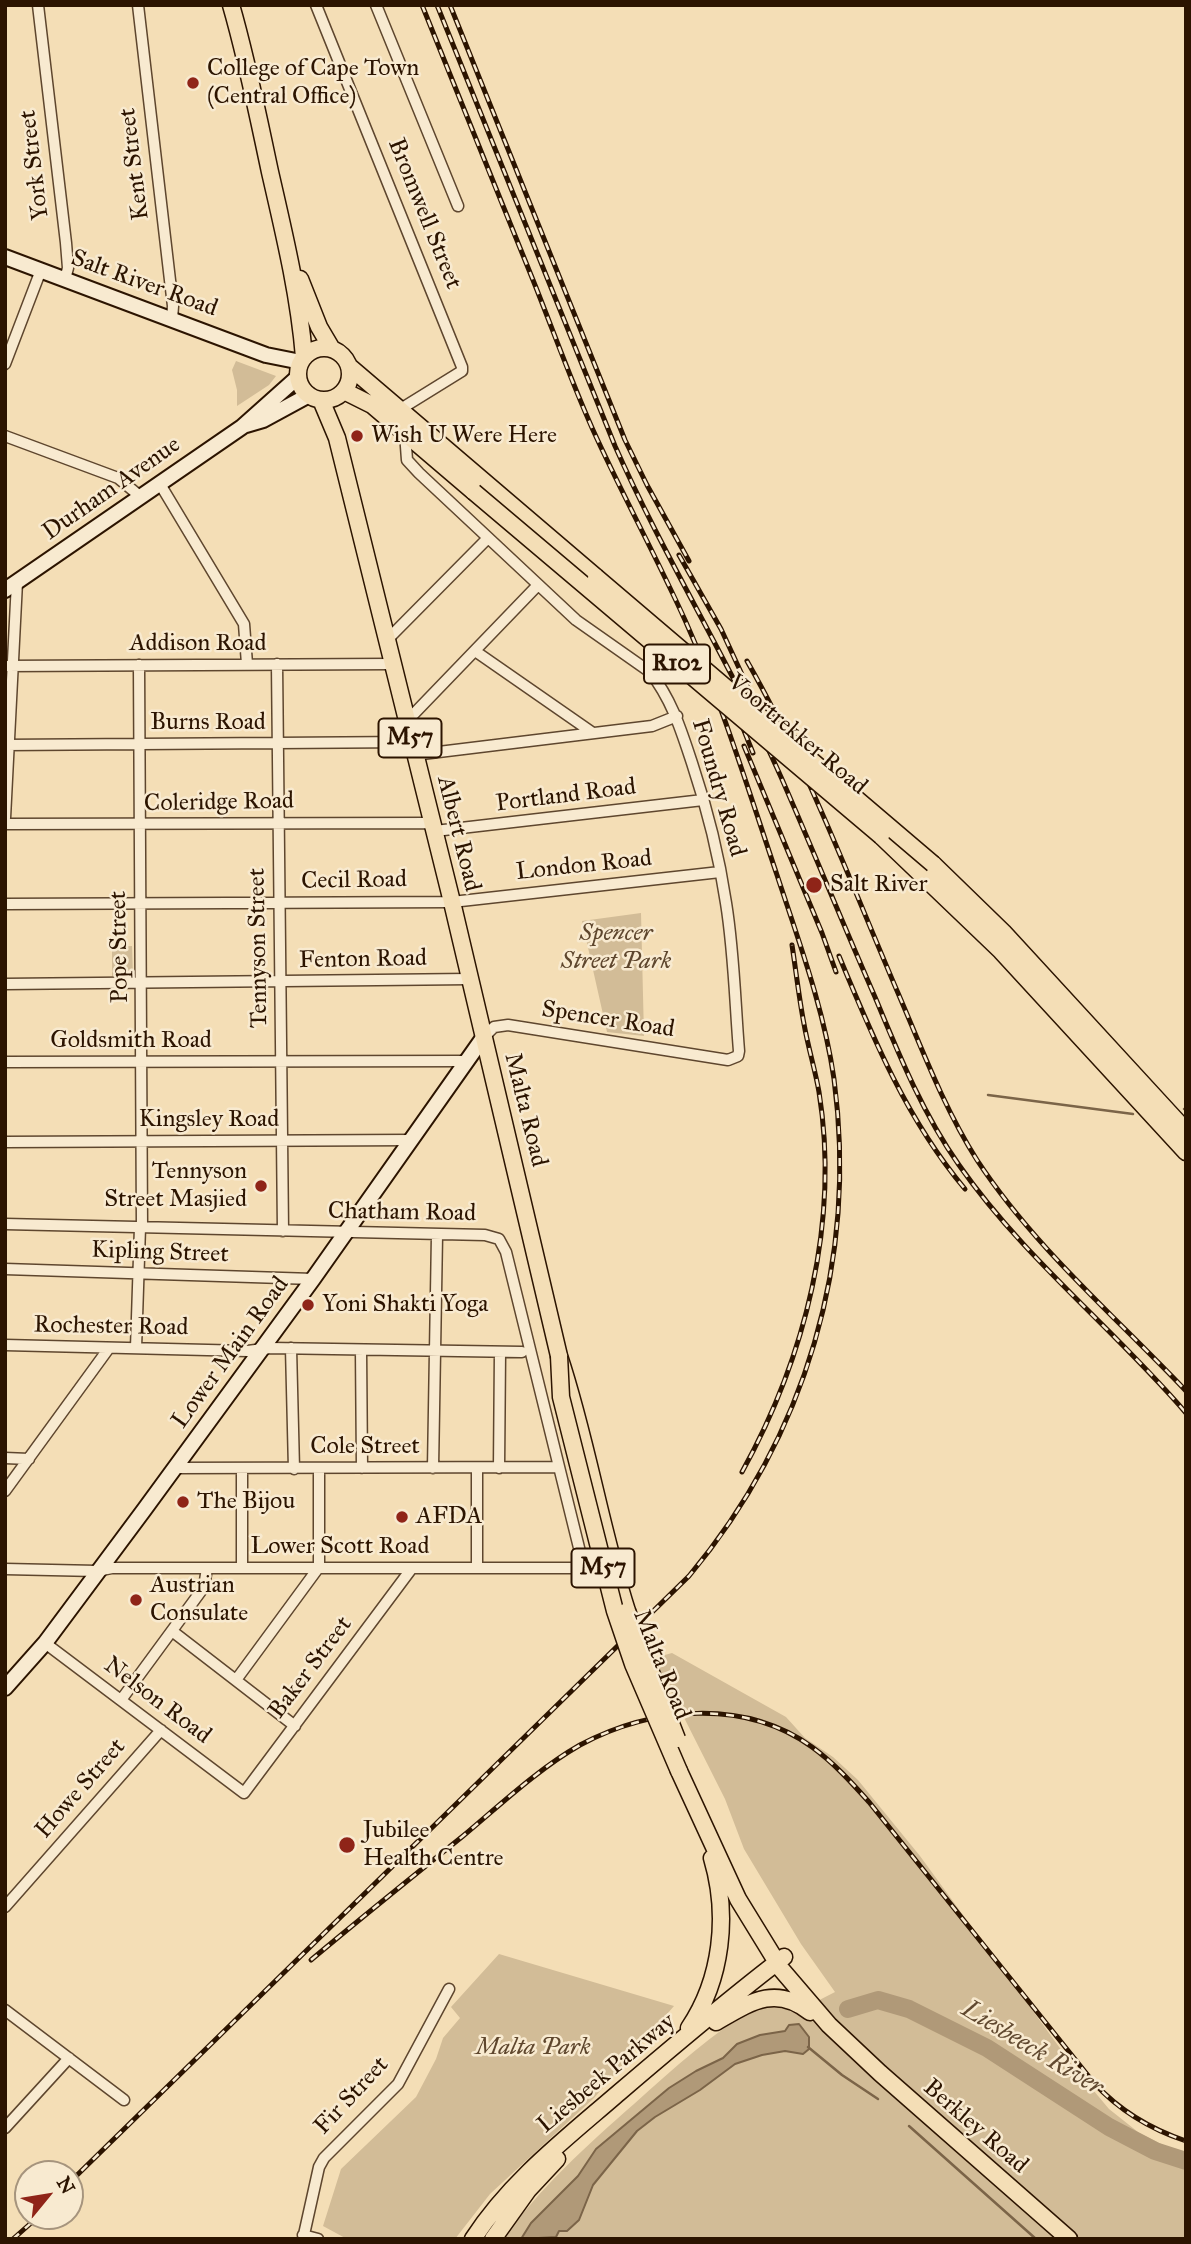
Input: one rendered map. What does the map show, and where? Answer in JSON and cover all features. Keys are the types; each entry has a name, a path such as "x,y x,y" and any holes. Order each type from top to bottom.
{"main road":[{"name":"R102","path":"231,5 286,241 303,332 300,367 302,387 328,395"},
{"name":"R102","path":"286,241 318,327 332,349 345,358 349,367"},
{"path":"300,367 317,349 332,349"},
{"name":"Voortrekker Road","path":"349,367 933,864 1003,932 1186,1131"},
{"path":"328,395 349,384 349,367"},
{"name":"Voortrekker Road","path":"328,395 362,398 916,868 1001,951 1186,1152"},
{"name":"Albert Road","path":"328,395 484,1038"},
{"name":"Malta Road","path":"484,1038 559,1356 572,1393 615,1575 682,1764 721,1850 782,1964"},
{"name":"Malta Road","path":"682,1764 691,1798 738,1899 782,1964"},
{"path":"680,2042 710,1988 720,1934 720,1910 713,1863 691,1798"},
{"name":"Berkley Road","path":"782,1964 830,2025 907,2098 1069,2239"},
{"name":"Berkley Road","path":"782,1964 853,2047"},
{"name":"Liesbeek Parkway","path":"493,2239 546,2170 652,2073 782,1964"},
{"name":"Liesbeek Parkway","path":"472,2239 498,2203 534,2166 680,2042 782,1964"},
{"path":"710,2026 751,2002 772,1998 797,2003 830,2025"}],"street":[{"name":"York Street","path":"38,5 66,243 68,268 65,279"},
{"name":"Kent Street","path":"138,5 173,306 172,319"},
{"name":"Bromwell Street","path":"316,5 462,367 462,371 399,410"},
{"path":"376,5 458,206"},
{"name":"Salt River Road","path":"5,257 266,355 275,362 300,367"},
{"path":"5,364 41,270"},
{"name":"Durham Avenue","path":"11,586 245,425 300,367"},
{"name":"Durham Avenue","path":"245,425 328,395"},
{"name":"Foundry Road","path":"405,433 407,460 576,620 650,672 669,700 677,716 703,800 726,903 739,1051 738,1056 732,1059"},
{"path":"5,436 118,478 141,497"},
{"path":"5,448 16,440"},
{"path":"160,484 244,624 247,664"},
{"path":"386,641 488,538"},
{"path":"406,722 538,585"},
{"path":"5,818 11,586"},
{"path":"475,651 593,733"},
{"name":"Tennyson Street","path":"277,664 283,1231"},
{"name":"Addison Road","path":"9,666 392,664"},
{"name":"Pope Street","path":"136,1348 143,1141 139,665"},
{"name":"Burns Road","path":"7,745 278,743 413,749 652,726 677,716"},
{"name":"Portland Road","path":"433,827 703,800"},
{"name":"Coleridge Road","path":"5,824 278,823 433,827"},
{"name":"London Road","path":"452,902 720,872"},
{"name":"Cecil Road","path":"5,904 452,902"},
{"name":"Fenton Road","path":"5,984 470,979"},
{"name":"Spencer Road","path":"484,1038 495,1027 508,1025 732,1059"},
{"name":"Lower Main Road","path":"5,1688 45,1643 174,1468 313,1279 484,1038"},
{"name":"Goldsmith Road","path":"5,1062 466,1060"},
{"name":"Kingsley Road","path":"5,1142 412,1140"},
{"name":"Chatham Road","path":"5,1224 492,1236 499,1239 503,1244 584,1568"},
{"path":"433,1468 437,1235"},
{"name":"Kipling Street","path":"5,1269 313,1279"},
{"name":"Rochester Road","path":"5,1345 258,1351 291,1348 522,1352"},
{"path":"5,1491 109,1348"},
{"path":"291,1348 293,1469"},
{"path":"361,1350 362,1468"},
{"path":"499,1468 500,1352"},
{"path":"5,1458 29,1459"},
{"name":"Cole Street","path":"174,1468 557,1467"},
{"path":"477,1468 477,1568"},
{"path":"242,1469 242,1568"},
{"path":"236,1680 319,1567 319,1469"},
{"name":"Lower Scott Road","path":"5,1569 97,1572 112,1568 584,1568"},
{"path":"121,1700 204,1587 207,1568"},
{"name":"Baker Street","path":"244,1793 412,1568"},
{"path":"172,1631 295,1726"},
{"name":"Nelson Road","path":"45,1643 244,1793"},
{"name":"Howe Street","path":"5,1907 161,1730"},
{"name":"Fir Street","path":"303,2237 319,2167 324,2158 398,2084 449,1989"},
{"path":"7,2014 124,2100"},
{"path":"5,2128 69,2058"},
{"path":"303,2237 318,2239"}],"green space":[{"path":"236,361 276,376 269,385 237,406 237,390 232,370"},
{"name":"Spencer Street Park","path":"641,913 644,1036 607,1032 582,921"},
{"path":"132,946 133,976 112,976 112,947"},
{"path":"672,1653 786,1717 805,1738 833,1757 858,1780 920,1856 1073,2066 1109,2109 1138,2132 1169,2148 1186,2153 1186,2239 503,2239 548,2185 581,2151 710,2039 760,2005 798,2011 835,1992 801,1944 744,1849 725,1799 654,1658"},
{"name":"Malta Park","path":"499,1954 674,2006 594,2098 490,2194 455,2239 347,2239 323,2226 341,2169 416,2097 436,2059 443,2038 460,2018 451,2007"}],"shaded area":[{"path":"799,2024 809,2037 809,2049 803,2054 785,2051 735,2064 637,2131 593,2185 579,2220 567,2231 559,2231 556,2237 521,2239 531,2223 578,2176 596,2149 669,2088 723,2058 737,2044 760,2035 785,2031 789,2025"}],"waterway":[{"path":"988,1095 1133,1114"},
{"name":"Liesbeeck River","path":"848,2009 878,2000 909,2009 987,2048 1109,2127 1155,2151 1186,2161"},
{"path":"808,2047 842,2075 878,2099"},
{"path":"909,2126 1036,2239"}],"railway":[{"path":"84,2168 689,1576 730,1522 764,1465 793,1405 814,1343 830,1279 838,1213 839,1147 834,1079 824,1027 802,951 711,683 674,596 585,412 422,5"},
{"path":"437,5 615,446 655,530 762,735 923,1105 959,1165 1011,1231 1186,1413"},
{"path":"450,5 625,440 689,561"},
{"path":"679,555 721,629 763,720"},
{"path":"747,661 808,783 934,1078 977,1160 999,1192 1049,1252 1186,1391"},
{"path":"727,688 753,753"},
{"path":"744,746 836,972"},
{"path":"742,1472 784,1383 800,1336 812,1288 825,1190 819,1092 804,1024 792,945"},
{"path":"839,956 879,1048 909,1107 944,1163 965,1189"},
{"path":"311,1960 520,1788 580,1745 637,1722 667,1716 697,1713 757,1721 785,1731 812,1747 856,1787 1104,2093 1136,2118 1186,2141"},
{"path":"13,2239 23,2230"}],"place":[{"name":"College of Cape Town (Central Office)","path":"193,83"},
{"name":"Wish U Were Here","path":"357,436"},
{"name":"Salt River","path":"814,885"},
{"name":"Tennyson Street Masjied","path":"261,1186"},
{"name":"Yoni Shakti Yoga","path":"308,1305"},
{"name":"The Bijou","path":"183,1502"},
{"name":"AFDA","path":"402,1517"},
{"name":"Austrian Consulate","path":"136,1600"},
{"name":"Jubilee Health Centre","path":"347,1845"}]}
